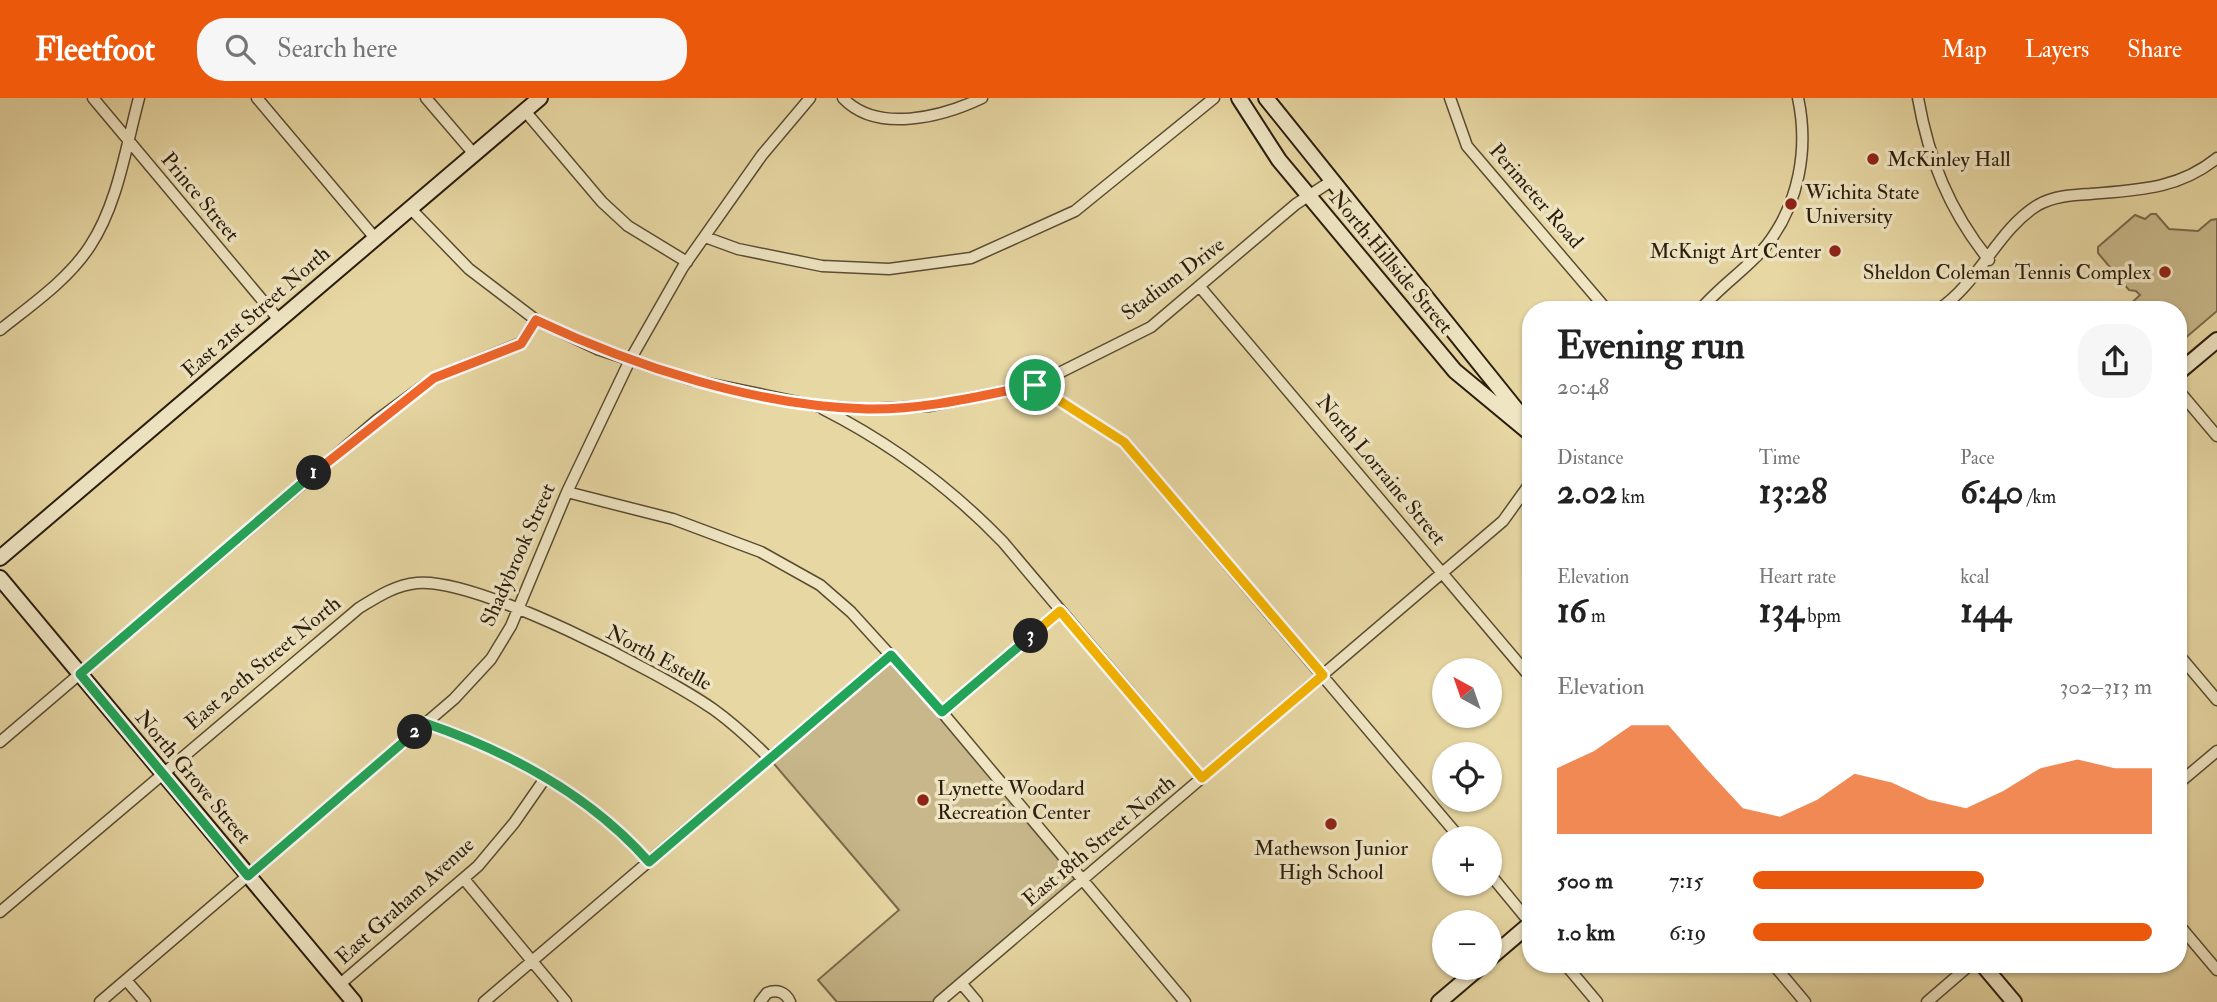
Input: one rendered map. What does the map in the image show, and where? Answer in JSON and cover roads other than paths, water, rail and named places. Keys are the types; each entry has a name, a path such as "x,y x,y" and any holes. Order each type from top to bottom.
{"main road":[{"name":"East 21st Street North","path":"0,558 540,98"},
{"name":"North Hillside Street","path":"1239,98 1279,160 1455,371 1522,427"},
{"name":"North Hillside Street","path":"1266,98 1522,417"},
{"path":"2187,365 2217,340"},
{"name":"North Grove Street","path":"0,578 354,1002"},
{"path":"1502,948 1522,931"},
{"path":"1990,973 2014,1002"},
{"path":"1439,1002 1465,980"}],"street":[{"name":"Prince Street","path":"93,98 279,320"},
{"path":"0,330 63,277 92,244 113,193 139,98"},
{"path":"257,98 374,238"},
{"path":"426,98 474,154"},
{"name":"Shadybrook Street","path":"100,1002 454,699 491,659 518,610 567,492 630,360 687,262 762,155 810,98"},
{"path":"843,98 877,119 917,118 982,98"},
{"path":"705,237 738,249 822,266 889,269 971,258 1075,211 1214,98"},
{"name":"Perimeter Road","path":"1450,98 1467,146 1599,301"},
{"path":"1709,301 1765,247 1785,216 1800,176 1805,128 1798,98"},
{"path":"1918,98 1932,161 1942,186 1967,232 1989,260"},
{"path":"525,111 602,202 628,226 687,262"},
{"path":"1950,301 1989,260 2013,227 2039,205 2062,195 2168,186 2195,174 2217,158"},
{"name":"Stadium Drive","path":"410,208 469,269 536,320 597,349 692,380 817,405 869,409 929,406 1035,385 1151,327 1309,196 1333,180"},
{"name":"North Lorraine Street","path":"1200,287 1522,667"},
{"path":"0,742 377,420 434,378 521,344 536,320"},
{"path":"1035,385 1124,442 1450,826"},
{"path":"2187,400 2217,436"},
{"path":"817,405 871,433 923,468 969,507 1003,542 1202,778"},
{"path":"567,492 673,519 761,552 820,585 851,612 942,712 1185,1002"},
{"name":"East 18th Street North","path":"939,1002 1503,521 1522,495"},
{"name":"East 20th Street North","path":"0,912 359,608 390,590 417,583 441,583 518,610"},
{"name":"North Estelle","path":"518,610 629,660 678,687 742,731 769,758"},
{"path":"942,712 1060,611"},
{"path":"484,1002 891,655"},
{"path":"2187,664 2217,700"},
{"path":"425,723 479,742 546,777 626,836 649,862"},
{"path":"2187,776 2217,751"},
{"name":"East Graham Avenue","path":"339,985 464,879 514,823 546,777"},
{"path":"464,879 566,1002"},
{"path":"1502,888 1522,912"},
{"path":"2187,934 2217,970"},
{"path":"1573,973 1597,1002"},
{"path":"1781,973 1805,1002"},
{"path":"1927,1002 1961,973"},
{"path":"127,980 145,1002"},
{"path":"961,983 978,1002"},
{"path":"760,1002 767,993 777,991 786,995 790,1002"}],"place":[{"name":"McKinley Hall","path":"1873,159"},
{"name":"Wichita State University","path":"1791,204"},
{"name":"McKnigt Art Center","path":"1835,251"},
{"name":"Sheldon Coleman Tennis Complex","path":"2165,272"},
{"name":"Lynette Woodard Recreation Center","path":"923,800"},
{"name":"Mathewson Junior High School","path":"1331,824"}]}
